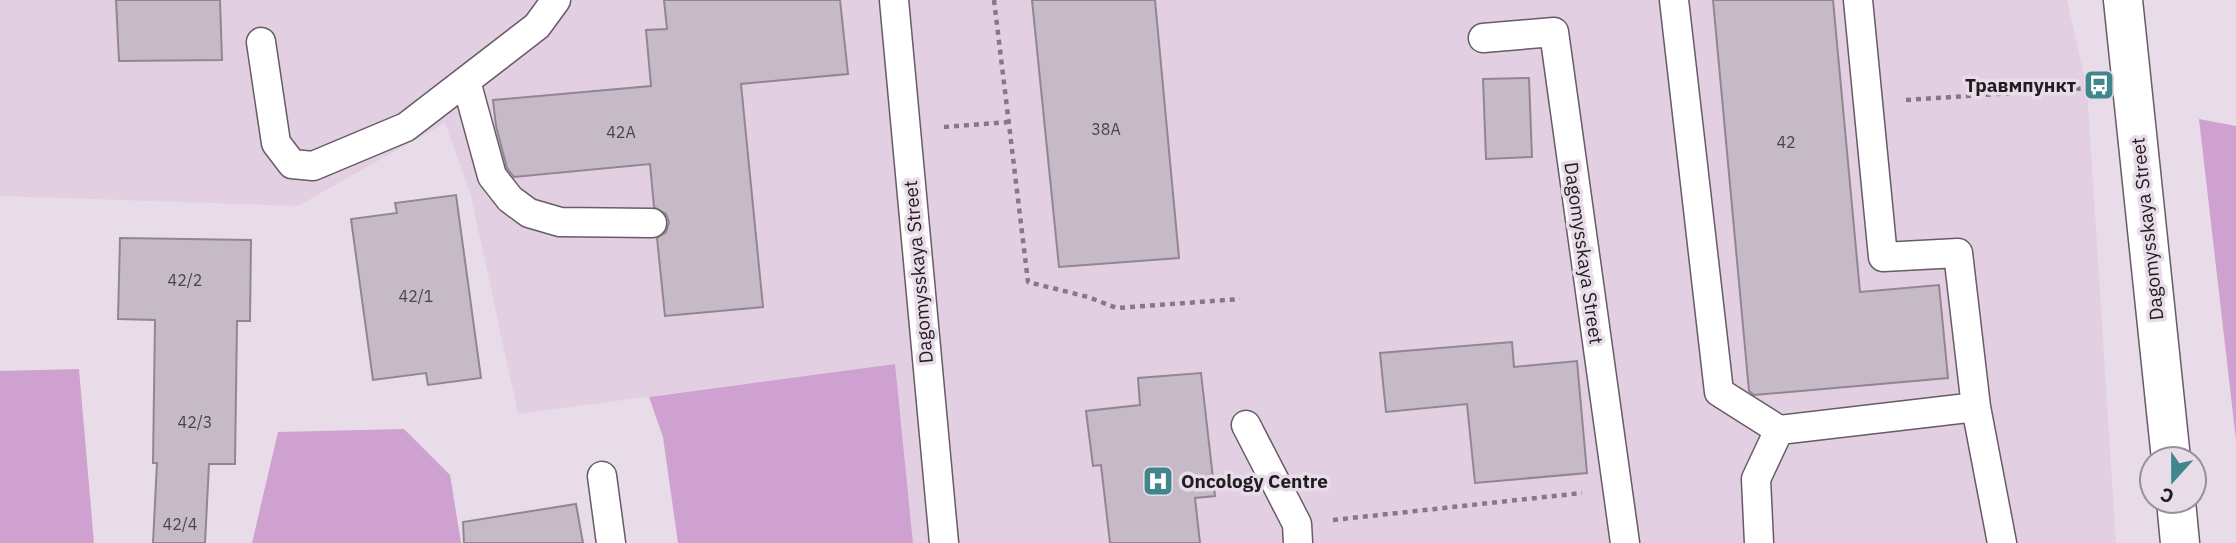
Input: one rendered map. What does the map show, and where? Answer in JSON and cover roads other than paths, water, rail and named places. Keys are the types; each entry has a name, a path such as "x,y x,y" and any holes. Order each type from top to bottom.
{"street":[{"name":"Dagomysskaya Street","path":"2123,0 2170,445"},
{"path":"2177,515 2180,543"}],"lane":[{"path":"261,42 276,143 292,164 313,166 406,127 537,26 556,0"},
{"name":"Dagomysskaya Street","path":"894,0 944,543"},
{"path":"1674,0 1719,392 1779,430 1976,407"},
{"path":"1858,0 1883,257 1958,253 1976,407 2002,543"},
{"name":"Dagomysskaya Street","path":"1483,38 1554,32 1625,543"},
{"path":"466,81 492,176 510,199 529,213 560,222 652,223"},
{"path":"1246,425 1298,534"},
{"path":"1759,543 1756,479 1779,430"},
{"path":"602,475 611,543"}],"place":[{"name":"Травмпункт","path":"2099,85"},
{"name":"Oncology Centre","path":"1158,481"}]}
